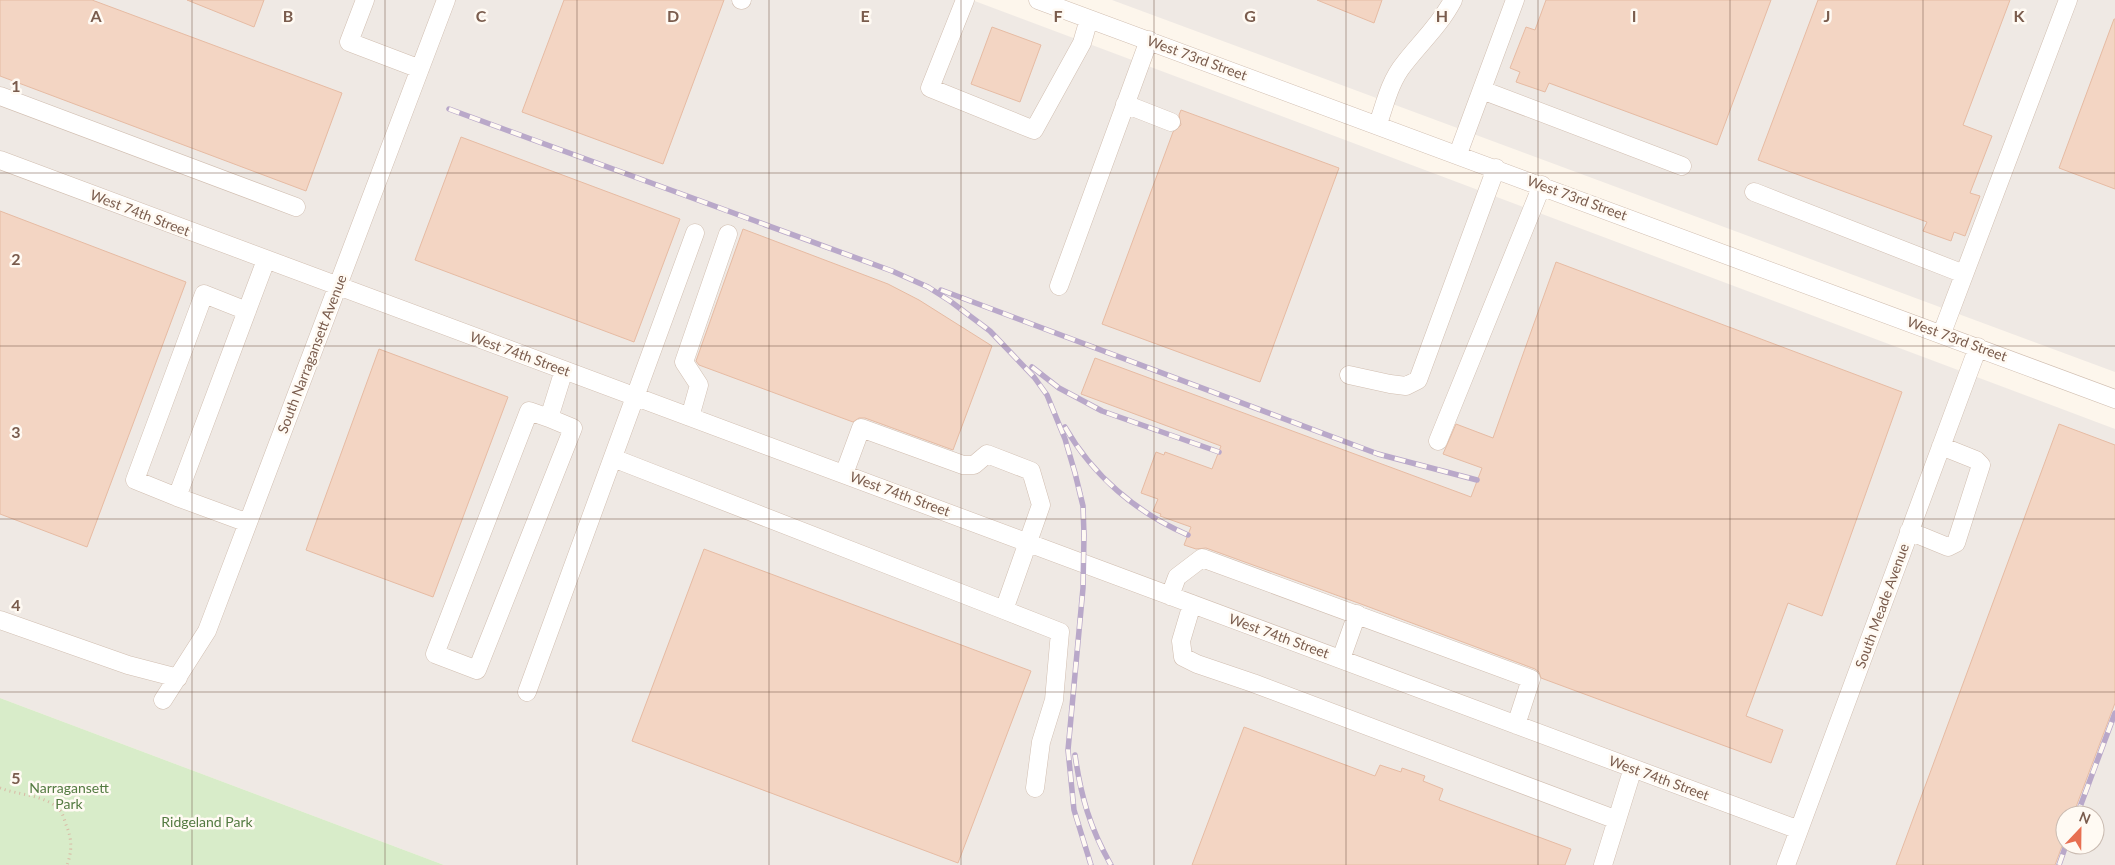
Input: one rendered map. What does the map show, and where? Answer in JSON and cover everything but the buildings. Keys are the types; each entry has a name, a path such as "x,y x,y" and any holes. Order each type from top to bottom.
{"street":[{"name":"South Narragansett Avenue","path":"163,700 207,631 446,0"},
{"path":"965,0 930,88 1034,130 1082,43 1089,19"},
{"name":"West 73rd Street","path":"1038,0 1378,124 2115,399"},
{"path":"1378,124 1388,95 1402,65 1445,15 1453,0"},
{"path":"1458,154 1515,0"},
{"path":"1942,333 2068,0"},
{"path":"359,2 349,42 420,68"},
{"path":"1059,286 1149,40"},
{"path":"1482,90 1682,166"},
{"path":"0,96 296,207"},
{"path":"1125,104 1172,122"},
{"name":"West 74th Street","path":"0,160 1799,830"},
{"path":"1349,375 1406,386 1418,380 1496,168"},
{"path":"1438,441 1542,185"},
{"path":"1754,192 1964,274"},
{"path":"527,692 695,233"},
{"path":"690,417 699,385 684,362 728,234"},
{"path":"177,497 266,260"},
{"path":"247,311 204,294 135,480 248,523"},
{"name":"South Meade Avenue","path":"1789,864 1799,830 1978,347"},
{"path":"549,418 564,370"},
{"path":"528,411 549,418 572,428 477,670 435,654 528,411"},
{"path":"844,474 861,428 963,465 974,465 987,454 1031,471 1041,505 1004,610"},
{"path":"1909,532 1948,547 1956,543 1982,465 1976,460 1941,446"},
{"path":"613,458 1060,632 1054,700 1041,742 1036,788"},
{"path":"1170,596 1176,577 1202,558 1357,614 1531,679 1516,725"},
{"path":"1192,604 1181,641 1183,657 1197,664 1253,683 1617,820"},
{"path":"1341,659 1357,614"},
{"path":"0,620 128,665 178,678"},
{"path":"1603,865 1633,768"}],"path":[{"path":"0,788 31,795 61,811 71,838 70,857 67,865"}],"shaded area":[{"path":"0,0 972,0 2115,429 2115,865 444,865 0,698"},
{"path":"1112,0 2115,0 2115,372"}],"green space":[{"path":"0,698 444,865 0,865"}],"railway":[{"path":"449,109 892,271 928,287 990,331 1034,377 1047,395 1065,439 1083,506 1083,588 1068,750 1074,810 1091,865"},
{"path":"941,290 1378,454 1477,480"},
{"path":"1032,367 1059,388 1102,411 1219,452"},
{"path":"1065,427 1089,461 1118,491 1151,516 1188,535"},
{"path":"2081,805 2115,713"},
{"path":"1075,755 1087,812 1097,838 1111,865"},
{"path":"2059,865 2062,855"}],"park label":[{"name":"Narragansett Park","path":"69,796"},
{"name":"Ridgeland Park","path":"207,822"}]}
